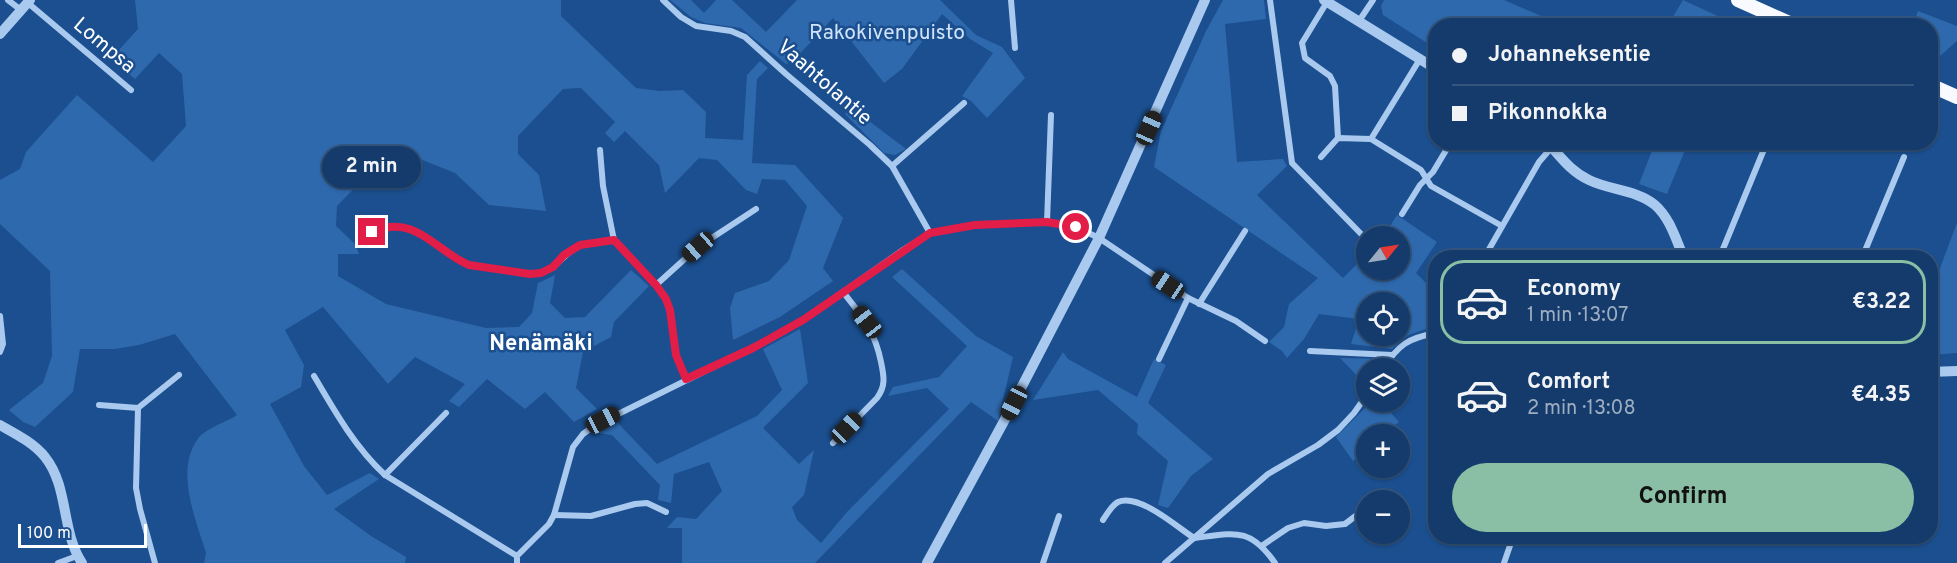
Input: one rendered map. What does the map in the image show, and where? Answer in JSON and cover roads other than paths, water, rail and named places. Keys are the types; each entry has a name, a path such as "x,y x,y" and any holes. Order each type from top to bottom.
{"highway":[{"path":"1738,0 1778,18"},
{"path":"1938,89 1957,97"}],"street":[{"name":"Lompsa","path":"8,0 26,4 131,90"},
{"name":"Vaahtolantie","path":"663,0 681,17 696,26 731,31 745,37 786,75 870,145 892,166 930,233"},
{"path":"1011,0 1015,48"},
{"path":"927,563 1099,238 1205,0"},
{"path":"1270,0 1292,163 1356,229"},
{"path":"1359,21 1373,0"},
{"path":"1321,157 1338,138 1335,86 1330,76 1305,58 1302,43 1326,1 1428,64"},
{"path":"0,34 26,4"},
{"path":"1371,139 1420,59"},
{"path":"892,166 964,103"},
{"path":"1047,222 1051,116"},
{"path":"1338,138 1371,139 1421,170 1431,186 1502,226"},
{"path":"600,150 603,186 614,240 666,299 670,310 676,355 686,379"},
{"path":"1402,214 1426,178 1433,172 1445,150"},
{"path":"1488,250 1547,150"},
{"path":"1554,150 1564,163 1590,180 1644,198 1654,204 1663,213 1681,250"},
{"path":"1722,250 1764,150"},
{"path":"1865,250 1904,157"},
{"path":"656,285 698,247 756,209"},
{"path":"314,376 349,435 385,475 517,560 549,524 554,515 573,447 577,440 594,426 774,337 803,320 930,233 975,225 1047,222 1076,227 1099,238 1198,304 1236,321 1265,340"},
{"path":"372,232 385,227 407,229 429,237 469,265 530,274 547,270 580,245 614,240"},
{"path":"1198,304 1245,231"},
{"path":"833,443 877,398 884,382 879,349 873,332 843,292"},
{"path":"1159,359 1188,298"},
{"path":"0,316 3,344 0,352"},
{"path":"1390,358 1401,345 1412,338 1428,335"},
{"path":"1310,351 1392,355"},
{"path":"1938,372 1957,371"},
{"path":"99,405 138,408 179,375"},
{"path":"138,408 136,488 155,563"},
{"path":"1165,563 1268,474 1325,440 1356,410"},
{"path":"385,475 446,413"},
{"path":"0,425 41,452 56,478 69,536 80,559 58,563"},
{"path":"1103,520 1116,502 1129,499 1140,502 1194,538 1230,534 1252,538 1263,545 1275,563"},
{"path":"554,515 591,516 647,503 666,512"},
{"path":"1043,563 1059,516"},
{"path":"1263,545 1288,528 1304,523 1326,526 1345,524 1356,516"},
{"path":"1504,563 1511,544"}],"district":[{"name":"Nenämäki","path":"541,344"}],"park label":[{"name":"Rakokivenpuisto","path":"887,33"}]}
